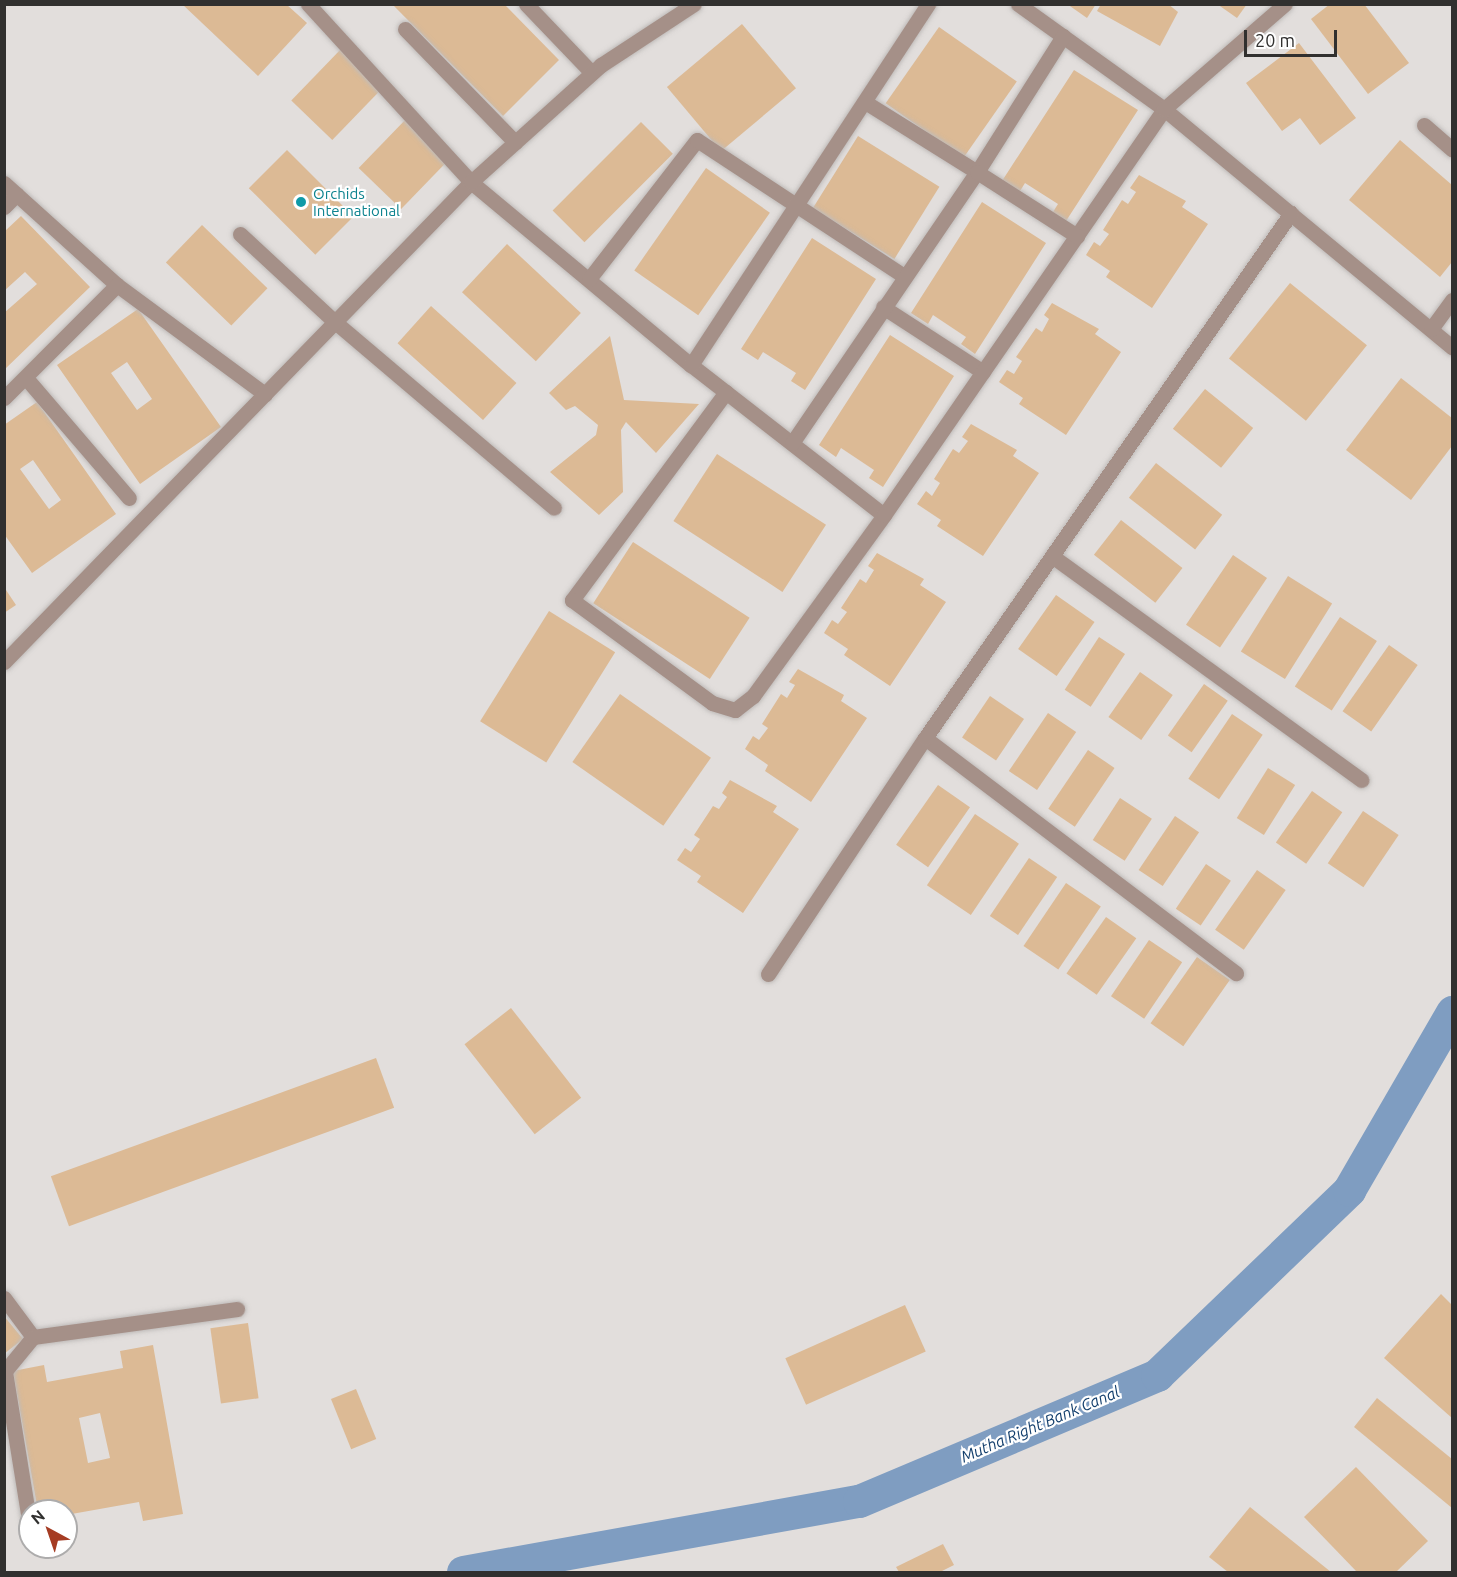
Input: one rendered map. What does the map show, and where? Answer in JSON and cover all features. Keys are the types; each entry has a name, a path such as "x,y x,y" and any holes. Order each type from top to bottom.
{"street":[{"path":"308,4 471,182 691,364 884,515"},
{"path":"526,4 592,73"},
{"path":"4,662 471,182 592,73 694,4"},
{"path":"691,364 928,4"},
{"path":"1018,4 1164,109 1452,346"},
{"path":"726,392 572,600 712,703 735,710 753,696 884,515 1164,109 1285,4"},
{"path":"405,29 515,142"},
{"path":"792,442 977,172 1063,36"},
{"path":"865,102 1077,236"},
{"path":"1424,125 1452,149"},
{"path":"589,279 697,140 904,276"},
{"path":"4,183 117,285 265,394"},
{"path":"4,207 17,194"},
{"path":"768,974 925,738 1291,213"},
{"path":"240,234 335,322 554,508"},
{"path":"4,398 117,285"},
{"path":"1431,329 1452,300"},
{"path":"883,307 983,372"},
{"path":"26,378 129,498"},
{"path":"1053,556 1361,780"},
{"path":"925,738 1236,973"},
{"path":"4,1298 33,1337"},
{"path":"26,1499 5,1371 33,1337 237,1309"}],"building":[{"path":"182,4 286,4 307,23 258,76"},
{"path":"392,4 504,4 559,60 503,116"},
{"path":"1067,4 1096,4 1087,18"},
{"path":"1101,4 1168,4 1178,12 1160,46 1097,11"},
{"path":"1217,4 1247,4 1237,18"},
{"path":"1330,4 1364,4 1409,63 1368,94 1311,19"},
{"path":"742,24 796,88 721,151 667,87"},
{"path":"939,27 1017,81 963,158 886,103"},
{"path":"1299,43 1356,118 1320,145 1300,118 1282,131 1246,83"},
{"path":"342,48 383,88 332,140 291,101"},
{"path":"1074,70 1138,110 1066,221 1053,212 1058,204 1025,183 1020,191 1002,181"},
{"path":"408,117 450,158 401,209 359,168"},
{"path":"641,122 673,154 584,242 553,210"},
{"path":"858,136 939,187 894,259 813,208"},
{"path":"1400,140 1452,185 1452,262 1440,277 1349,200"},
{"name":"Orchids International","path":"287,150 353,216 315,255 249,188"},
{"path":"706,168 770,213 698,315 634,270"},
{"path":"1139,175 1186,201 1182,207 1208,224 1152,308 1106,277 1110,271 1086,255 1094,242 1100,246 1109,234 1103,230 1122,200 1128,204 1136,192 1130,188"},
{"path":"982,202 1046,243 975,354 961,344 966,337 933,315 928,324 911,313"},
{"path":"21,216 90,287 4,370 4,313 37,284 25,272 4,291 4,232"},
{"path":"202,225 267,288 231,326 166,262"},
{"path":"812,238 876,279 805,390 791,381 796,373 763,352 758,360 741,349"},
{"path":"507,244 581,313 536,361 462,292"},
{"path":"1290,283 1367,345 1306,421 1229,358"},
{"path":"1052,303 1099,329 1095,334 1121,352 1066,435 1019,404 1023,398 999,382 1007,370 1014,374 1022,361 1016,357 1036,328 1042,332 1049,319 1044,315"},
{"path":"431,306 516,383 483,420 398,343"},
{"path":"138,309 221,427 140,484 57,365","holes":["127,362 152,399 137,410 111,373"]},
{"path":"890,335 954,376 883,487 869,478 874,470 841,448 836,457 819,445"},
{"path":"610,336 624,400 699,404 656,453 626,422 621,430 623,492 599,515 550,472 596,435 598,425 575,406 566,410 549,393"},
{"path":"1401,378 1452,418 1452,446 1411,500 1346,450"},
{"path":"1205,389 1253,428 1221,468 1173,429"},
{"path":"37,402 116,514 32,573 4,534 4,425","holes":["33,460 61,500 49,509 20,469"]},
{"path":"971,424 1017,450 1013,456 1039,473 983,556 937,526 941,520 917,504 926,491 932,496 940,483 934,479 953,449 959,453 968,441 962,437"},
{"path":"717,454 826,525 782,592 673,521"},
{"path":"1156,463 1222,515 1195,549 1129,498"},
{"path":"1121,520 1182,568 1155,603 1094,555"},
{"path":"633,542 750,618 710,679 593,603"},
{"path":"877,553 924,579 920,585 946,602 890,686 844,655 848,649 824,633 832,620 838,624 847,612 841,608 860,579 866,583 874,570 868,566"},
{"path":"1233,555 1267,578 1220,648 1186,625"},
{"path":"1288,576 1332,604 1285,679 1241,651"},
{"path":"4,587 16,605 4,613"},
{"path":"1056,595 1095,622 1057,676 1018,649"},
{"path":"549,611 615,652 546,763 480,721"},
{"path":"1340,617 1377,641 1332,711 1295,687"},
{"path":"1099,637 1125,654 1091,707 1065,690"},
{"path":"1389,645 1418,665 1371,731 1343,711"},
{"path":"798,669 844,695 841,701 867,718 811,802 765,771 768,765 745,749 753,736 759,740 768,728 762,724 781,694 787,698 795,685 789,682"},
{"path":"1140,672 1173,695 1141,740 1108,717"},
{"path":"1204,684 1228,701 1192,752 1168,736"},
{"path":"620,694 711,758 663,826 572,762"},
{"path":"990,696 1024,719 996,760 962,737"},
{"path":"1048,713 1076,732 1037,790 1009,771"},
{"path":"1232,714 1263,735 1219,799 1188,779"},
{"path":"1088,750 1115,768 1075,827 1048,809"},
{"path":"1268,768 1295,785 1264,835 1237,818"},
{"path":"730,780 777,806 773,812 799,829 743,913 697,882 701,876 677,860 685,848 691,852 700,839 694,835 713,806 719,809 727,797 722,793"},
{"path":"938,785 970,807 928,867 896,845"},
{"path":"1312,791 1342,812 1306,864 1276,843"},
{"path":"1120,798 1152,819 1125,861 1093,840"},
{"path":"1363,811 1399,835 1363,887 1328,863"},
{"path":"975,814 1019,844 971,915 927,885"},
{"path":"1175,816 1199,832 1163,886 1139,870"},
{"path":"1029,858 1057,877 1018,935 990,916"},
{"path":"1206,864 1231,881 1201,926 1176,909"},
{"path":"1257,870 1286,890 1244,950 1215,930"},
{"path":"1066,883 1101,906 1058,969 1024,946"},
{"path":"1106,917 1136,938 1097,995 1066,974"},
{"path":"1149,940 1182,962 1144,1019 1111,996"},
{"path":"1197,957 1230,980 1183,1046 1151,1023"},
{"path":"511,1008 581,1098 535,1134 465,1044"},
{"path":"376,1058 394,1108 69,1226 51,1176"},
{"path":"1441,1294 1452,1305 1452,1418 1384,1358"},
{"path":"905,1305 926,1352 806,1405 785,1358"},
{"path":"4,1316 23,1339 4,1354"},
{"path":"248,1323 259,1398 221,1404 210,1328"},
{"path":"153,1345 183,1514 143,1521 139,1502 78,1513 78,1499 36,1499 13,1371 44,1365 47,1382 123,1368 120,1351","holes":["100,1413 110,1458 88,1463 79,1418"]},
{"path":"356,1389 376,1439 351,1449 331,1399"},
{"path":"1377,1398 1452,1459 1452,1508 1354,1427"},
{"path":"1356,1467 1428,1541 1396,1572 1357,1572 1304,1517"},
{"path":"1250,1507 1331,1572 1228,1572 1209,1557"},
{"path":"943,1544 954,1565 940,1572 899,1572 896,1567"}],"waterway":[{"name":"Mutha Right Bank Canal","path":"463,1572 859,1501 1157,1375 1349,1190 1452,1012"}],"place":[{"name":"Orchids International","path":"301,202"}]}
